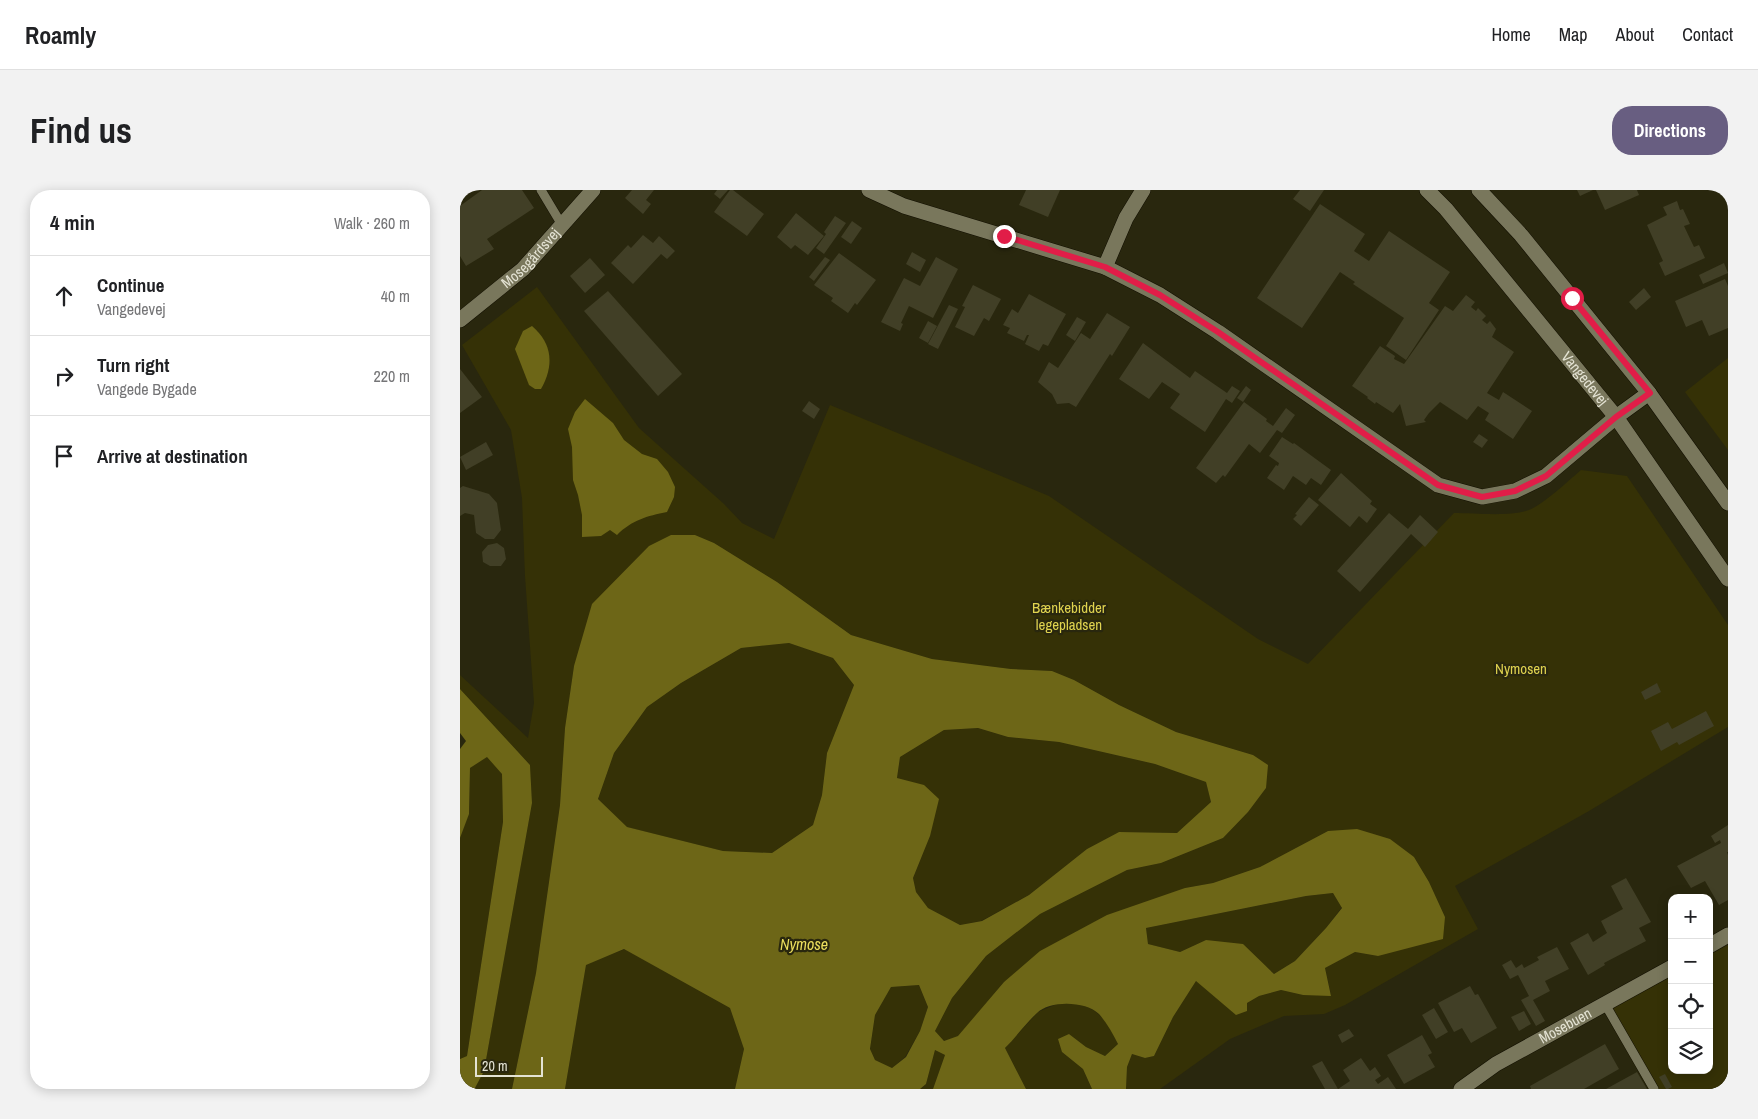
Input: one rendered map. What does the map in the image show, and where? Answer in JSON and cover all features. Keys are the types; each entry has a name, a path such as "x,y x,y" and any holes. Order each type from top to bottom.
{"street":[{"name":"Mosegårdsvej","path":"460,320 523,269 593,190"},
{"path":"869,190 904,206 1105,267 1160,295 1218,332 1438,485 1482,497 1515,491 1546,476 1616,417 1650,393"},
{"path":"1105,267 1126,218 1143,190"},
{"name":"Vangedevej","path":"1427,190 1453,217 1616,417 1728,580"},
{"path":"1480,190 1521,235 1650,393 1728,503"},
{"path":"1713,944 1728,935"},
{"name":"Mosebuen","path":"1461,1089 1496,1064 1668,969"}],"lane":[{"path":"541,190 562,225"},
{"path":"1605,1004 1654,1089"}],"green space":[{"name":"Nymosen","path":"537,287 639,428 724,504 742,523 774,539 830,405 1049,496 1258,639 1308,664 1454,513 1503,514 1529,510 1549,498 1581,470 1627,476 1728,625 1728,727 1589,811 1455,886 1478,929 1345,1005 1324,1014 1284,1016 1230,1039 1160,1089 1126,1089 1127,1067 1132,1054 1145,1058 1154,1056 1173,1017 1196,981 1247,1003 1259,996 1281,990 1303,995 1331,995 1325,968 1355,952 1378,956 1445,917 1429,882 1414,857 1328,831 1260,867 1213,883 1185,888 1004,982 958,1037 944,1041 935,1031 952,998 986,956 1040,914 1127,870 1161,863 1223,838 1248,812 1266,788 1253,755 1176,732 1119,705 1074,680 1052,671 1011,669 932,659 851,635 777,582 714,543 695,535 574,666 565,728 560,805 536,973 512,1089 473,1089 484,1070 532,803 530,765 460,689 460,675 528,738 534,703 525,576 522,498 511,430 462,345"},
{"path":"1728,358 1728,450 1685,392"},
{"path":"789,643 833,658 854,685 827,753 822,795 813,825 772,853 723,851 626,827 598,799 614,753 647,707 681,683 741,648"},
{"path":"978,728 1008,737 1059,742 1155,764 1206,782 1211,802 1177,833 1119,832 1087,849 1029,895 981,921 960,925 928,908 916,892 913,878 930,836 897,778 900,757 944,730"},
{"path":"488,756 502,774 503,822 467,1056 460,1059 460,838 469,813 470,768"},
{"path":"1333,893 1342,907 1326,928 1295,961 1274,974 1267,967 1206,940 1180,952 1148,944 1146,928 1306,896"},
{"path":"1728,945 1728,1089 1648,1089 1604,1012 1668,978 1668,1074 1713,1074 1713,953"},
{"path":"625,949 730,1008 744,1049 735,1089 565,1089 586,964"},
{"path":"919,985 928,1007 920,1031 905,1057 892,1068 875,1060 870,1050 875,1015 891,987"},
{"path":"1057,1004 1078,1004 1088,1007 1104,1020 1118,1044 1105,1056 1086,1047 1069,1034 1062,1052 1083,1069 1092,1089 1026,1089 1005,1048 1038,1012"},
{"path":"935,1050 945,1055 933,1089 920,1089 926,1084"}],"water":[{"path":"532,326 539,333 548,348 548,372 541,389 535,389 529,385 515,349 523,331"},
{"path":"585,399 613,423 624,440 642,454 657,459 668,472 675,487 674,497 667,512 640,519 617,535 610,530 601,536 582,537 582,515 573,480 572,447 568,429 575,412"},
{"name":"Nymose","path":"671,535 695,535 714,543 777,582 851,635 932,659 1011,669 1052,671 1074,680 1119,705 1176,732 1253,755 1268,765 1266,788 1248,812 1223,838 1161,863 1127,870 1040,914 986,956 952,998 935,1031 944,1041 958,1036 1004,982 1040,951 1107,915 1185,888 1213,883 1260,867 1328,831 1357,829 1390,839 1414,857 1429,882 1445,917 1443,939 1378,956 1355,952 1325,968 1331,996 1303,995 1281,990 1259,996 1247,1003 1247,1011 1236,1015 1196,981 1173,1017 1154,1056 1145,1058 1132,1054 1127,1067 1126,1089 1092,1089 1083,1069 1062,1052 1058,1039 1069,1034 1086,1047 1105,1056 1118,1044 1099,1014 1086,1007 1059,1004 1050,1006 1037,1013 1005,1048 1026,1089 933,1089 945,1055 935,1050 926,1084 920,1089 735,1089 744,1049 730,1008 624,949 586,965 565,1089 512,1089 536,973 560,805 565,728 574,666 592,604 649,546","holes":["789,643 833,658 854,685 827,753 822,795 813,825 772,853 723,851 627,827 598,799 614,753 647,707 681,683 741,648","978,728 1008,737 1059,742 1155,764 1206,782 1211,802 1177,833 1119,832 1087,849 1029,895 982,921 960,925 928,908 916,892 913,878 930,836 939,799 924,785 897,778 900,757 944,730","1333,893 1342,908 1295,961 1274,974 1243,944 1206,940 1180,952 1148,944 1146,928 1306,896","919,985 928,1007 920,1031 906,1057 892,1068 875,1060 870,1049 875,1015 891,987"]},
{"path":"460,689 530,765 532,803 484,1071 475,1088 460,1089 460,1059 467,1056 503,822 502,774 487,757 470,768 469,814 460,838 460,749 466,741 460,733"}],"building":[{"path":"482,190 522,190 534,208 487,239 494,249 466,266 460,256 460,206"},
{"path":"632,190 654,190 646,200 651,204 643,214 625,198"},
{"path":"717,190 728,190 720,199 714,194"},
{"path":"730,190 733,190 764,214 747,236 714,212"},
{"path":"1026,190 1060,190 1048,217 1019,205"},
{"path":"1300,190 1324,190 1310,211 1293,199"},
{"path":"1577,190 1593,190 1580,196"},
{"path":"1596,190 1637,190 1639,195 1605,210"},
{"path":"1677,201 1680,210 1683,209 1690,224 1684,226 1694,247 1699,245 1705,258 1665,276 1659,263 1663,261 1647,225 1667,215 1663,207"},
{"path":"1320,204 1365,234 1354,251 1369,261 1389,231 1450,272 1429,303 1439,310 1406,360 1386,346 1404,318 1353,284 1355,282 1340,272 1302,328 1257,298"},
{"path":"796,213 824,236 808,255 795,245 791,249 777,237"},
{"path":"835,216 846,223 824,254 816,248"},
{"path":"852,221 862,228 851,244 841,237"},
{"path":"643,235 653,243 659,236 675,251 667,259 661,254 633,284 611,263 628,245 631,248"},
{"path":"912,252 926,260 920,272 906,264"},
{"path":"839,253 876,280 857,305 855,303 848,313 831,301 833,298 814,285"},
{"path":"825,257 830,260 814,281 809,277"},
{"path":"936,257 958,269 933,318 909,306 901,323 903,324 900,331 881,322 904,278 920,286"},
{"path":"590,258 605,275 585,293 570,276"},
{"path":"1724,263 1728,273 1703,284 1699,275"},
{"path":"1725,279 1728,286 1728,328 1709,336 1702,320 1686,327 1675,301"},
{"path":"973,285 1001,299 989,321 984,318 974,336 955,327 965,307 962,306"},
{"path":"1644,288 1651,297 1636,310 1629,302"},
{"path":"608,291 682,374 658,396 584,311"},
{"path":"1029,294 1066,314 1048,346 1043,344 1039,351 1025,344 1029,335 1027,335 1024,341 1007,333 1010,328 1003,325 1012,309 1018,313"},
{"path":"1466,295 1475,302 1471,307 1476,311 1478,308 1486,316 1482,320 1487,324 1490,321 1496,329 1492,337 1514,352 1487,393 1499,400 1503,392 1532,411 1513,439 1485,420 1489,413 1478,406 1467,420 1440,402 1424,420 1426,422 1406,426 1400,404 1393,413 1376,402 1375,404 1352,386 1380,346 1395,356 1394,359 1404,364 1445,306 1453,311"},
{"path":"949,305 958,309 938,349 928,344"},
{"path":"1107,313 1130,327 1076,407 1069,403 1057,404 1052,394 1038,382 1049,362 1058,368 1081,333 1090,339"},
{"path":"1077,317 1086,322 1075,341 1066,335"},
{"path":"928,321 937,326 928,343 919,338"},
{"path":"1143,343 1190,378 1195,371 1227,393 1232,386 1240,391 1232,403 1226,399 1205,432 1170,408 1180,394 1162,382 1149,399 1119,379"},
{"path":"460,369 482,397 460,413"},
{"path":"1246,386 1251,390 1243,402 1237,398"},
{"path":"809,401 820,409 814,419 802,411"},
{"path":"1244,402 1267,419 1266,421 1273,426 1286,408 1295,415 1282,433 1277,430 1260,453 1249,444 1225,477 1223,475 1216,483 1196,468"},
{"path":"1479,434 1488,440 1482,448 1473,442"},
{"path":"1282,437 1294,443 1331,470 1321,485 1311,478 1306,485 1293,476 1284,490 1267,478 1276,465 1278,466 1279,463 1269,456"},
{"path":"486,442 493,455 466,470 460,457"},
{"path":"1341,473 1372,501 1370,504 1377,509 1367,523 1359,516 1350,527 1318,500"},
{"path":"463,486 489,494 497,503 501,530 494,539 485,539 476,533 474,515 465,513 460,516 460,488"},
{"path":"1309,497 1319,505 1301,526 1293,519"},
{"path":"1389,513 1408,529 1420,515 1438,532 1425,547 1411,534 1360,592 1337,571"},
{"path":"497,543 504,548 506,559 501,566 490,566 483,562 482,552 488,545"},
{"path":"1657,683 1661,692 1645,700 1641,692"},
{"path":"1706,711 1714,726 1679,745 1677,742 1661,751 1651,731 1668,722 1672,729"},
{"path":"1728,825 1728,900 1719,905 1705,881 1691,888 1677,866 1721,843 1720,840 1715,843 1711,836"},
{"path":"1626,878 1651,922 1639,928 1646,941 1604,963 1605,965 1588,975 1570,943 1588,933 1593,942 1607,933 1601,921 1623,909 1611,886"},
{"path":"1557,947 1569,969 1545,981 1550,991 1533,1000 1545,1021 1536,1026 1521,1000 1529,996 1518,975 1510,979 1502,965 1511,960 1516,968 1522,964 1524,968 1539,960 1537,957"},
{"path":"1470,986 1475,995 1478,994 1497,1028 1471,1043 1462,1028 1454,1032 1438,1003"},
{"path":"1434,1008 1448,1032 1436,1039 1422,1015"},
{"path":"1524,1011 1531,1024 1519,1031 1511,1017"},
{"path":"1349,1029 1354,1036 1342,1043 1338,1035"},
{"path":"1422,1035 1432,1053 1428,1055 1435,1067 1404,1084 1387,1055"},
{"path":"1605,1044 1619,1069 1584,1089 1531,1089 1530,1086"},
{"path":"1361,1058 1370,1071 1375,1067 1381,1076 1375,1080 1378,1084 1388,1077 1396,1089 1338,1089 1350,1081 1343,1070"},
{"path":"1322,1061 1338,1089 1325,1089 1312,1066"},
{"path":"1637,1072 1647,1089 1606,1089"},
{"path":"1665,1074 1672,1087 1668,1089 1666,1089 1659,1077"}],"route":[{"path":"1004,236 1105,267 1160,295 1218,332 1438,485 1482,497 1515,491 1546,476 1616,417 1650,393 1572,298"}],"park label":[{"name":"Bænkebidder legepladsen","path":"1069,616"}]}
